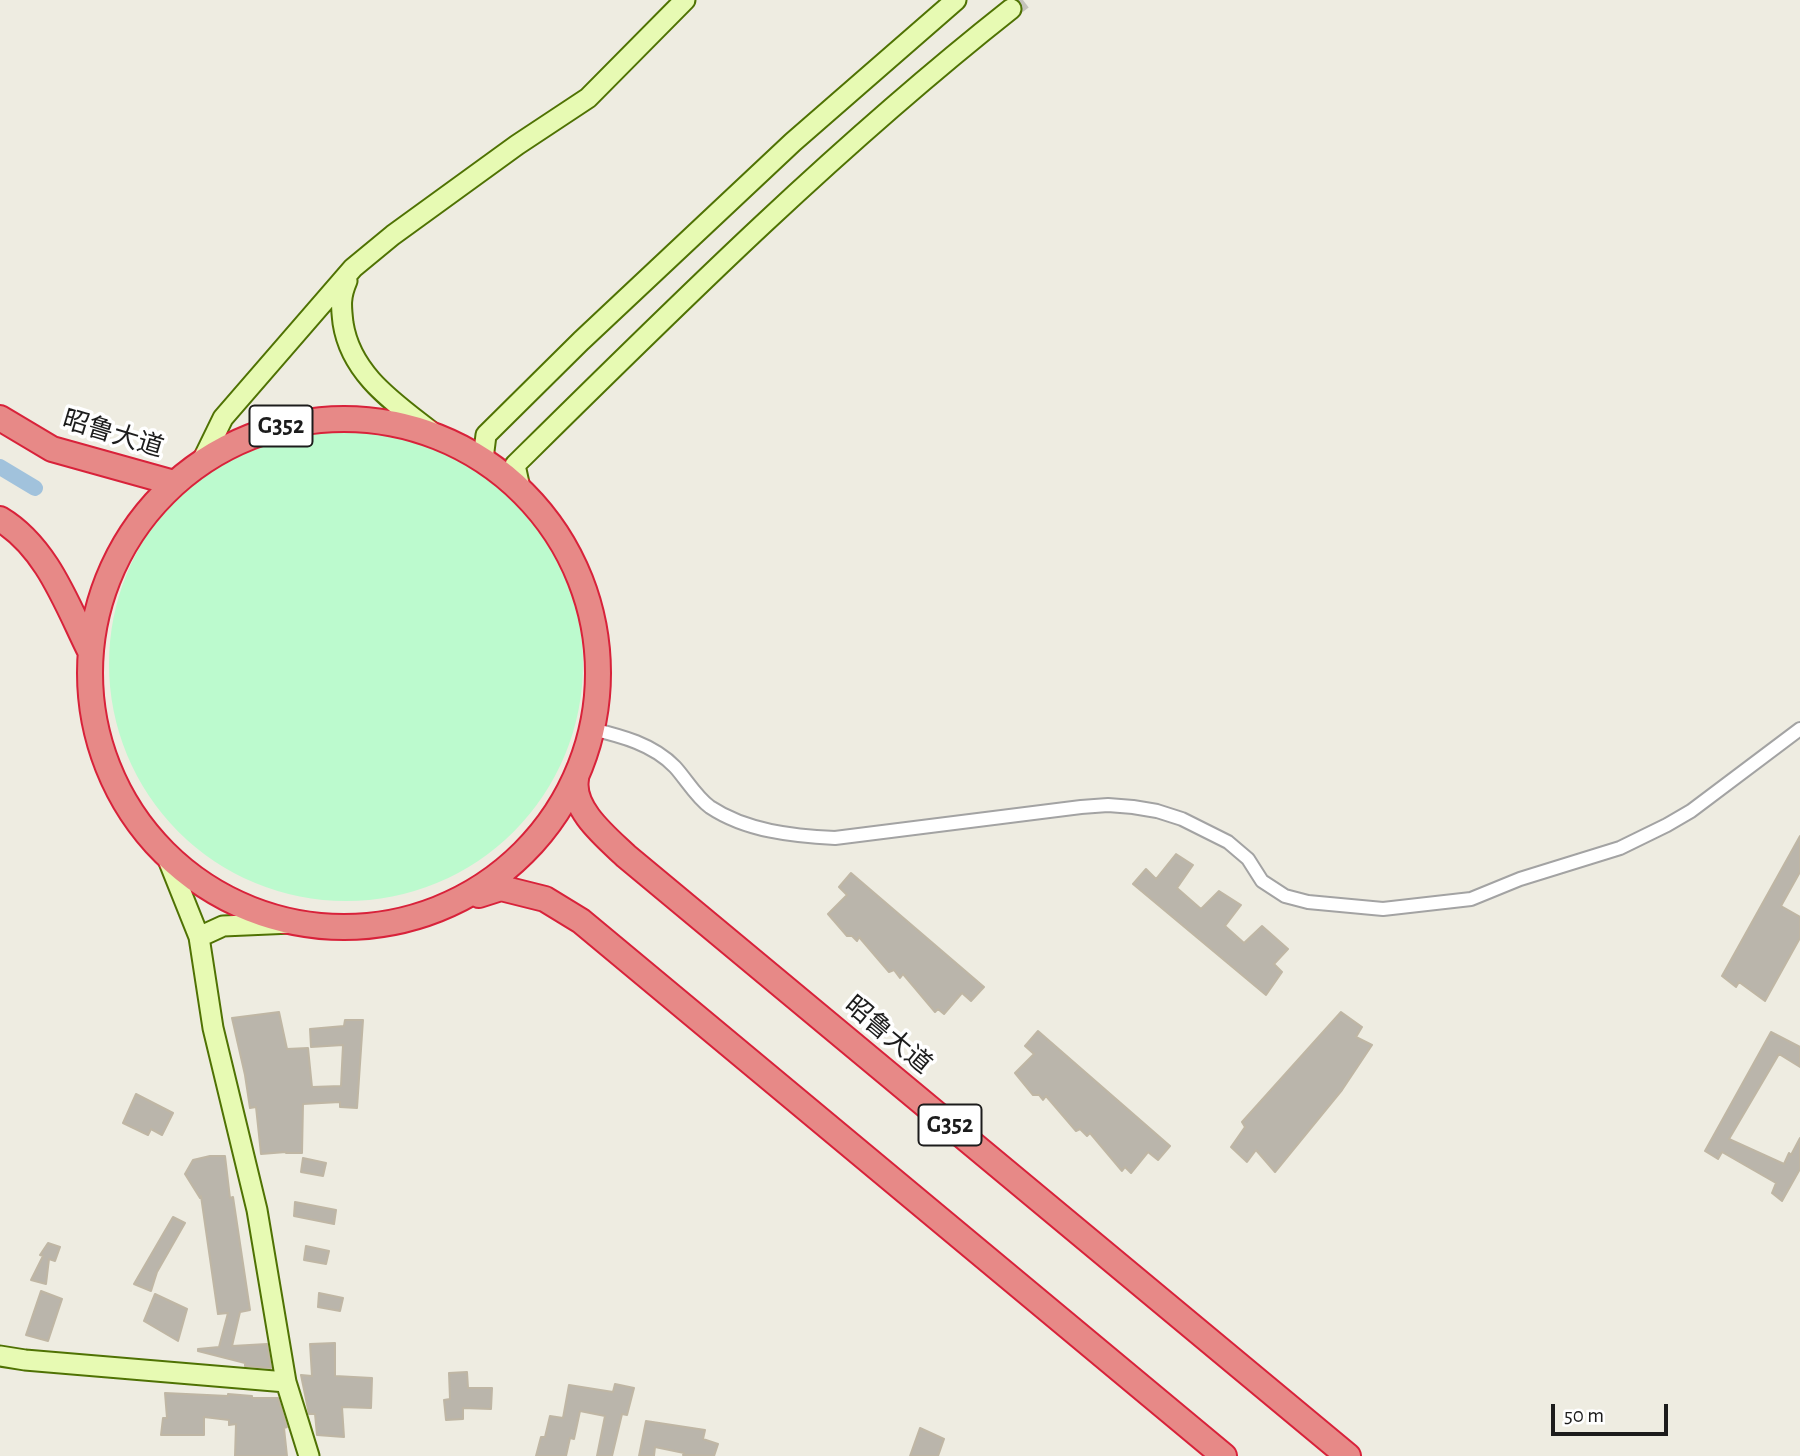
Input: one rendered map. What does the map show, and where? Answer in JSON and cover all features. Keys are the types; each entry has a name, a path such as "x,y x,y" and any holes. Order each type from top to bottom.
{"highway":[{"name":"昭鲁大道","path":"1224,1456 580,921 545,899 501,887 407,921 349,929 292,923 225,899 167,857 121,797 95,726 90,651 96,613 108,576 125,542 147,510 174,482 203,459 276,426 355,417 433,433 483,459 520,488 553,528 579,574 594,624 598,677 592,729 574,791 595,827 626,856 1348,1456"},
{"name":"昭鲁大道","path":"0,418 52,449 174,482"},
{"name":"昭鲁大道","path":"0,519 13,526 46,564 90,651"},
{"name":"昭鲁大道","path":"461,900 508,869 547,828 576,779"}],"main road":[{"path":"203,459 223,418 353,268 393,235 588,98 685,0"},
{"path":"483,459 486,435 581,341 793,142 956,0"},
{"path":"520,488 515,465 610,371 830,164 1011,9"},
{"path":"353,268 340,299 345,332 358,364 377,388 433,433"},
{"path":"167,857 198,937 214,1028 257,1210 286,1382 309,1456"},
{"path":"198,937 223,926 292,923"},
{"path":"0,1356 286,1382"}],"street":[{"path":"592,729 627,738 650,749 672,764 708,805 730,819 757,827 810,837 835,838 1082,807 1133,807 1182,819 1228,842 1248,859 1262,881 1285,896 1308,902 1383,909 1471,898 1520,879 1620,848 1691,811 1800,729"}],"green space":[{"path":"346,427 392,432 437,445 477,467 513,497 543,533 565,573 578,618 583,664 578,710 565,755 543,795 513,831 477,861 437,883 392,896 346,901 300,896 255,883 215,861 179,831 149,795 127,755 114,710 109,664 114,618 127,573 149,533 179,497 215,467 255,445 300,432"}],"building":[{"path":"1800,836 1800,872 1781,906 1800,917 1800,938 1765,1001 1739,982 1736,987 1722,976"},
{"path":"1176,854 1193,865 1177,888 1201,909 1219,891 1241,905 1225,926 1244,943 1262,926 1288,949 1274,964 1282,972 1266,995 1133,884 1146,869 1156,879"},
{"path":"851,873 984,987 971,1001 962,993 944,1014 938,1009 935,1012 903,974 900,978 894,970 889,972 859,937 857,941 852,936 847,936 828,914 847,895 839,887"},
{"path":"279,1012 287,1049 308,1048 312,1087 341,1086 343,1045 311,1047 310,1029 344,1026 345,1020 363,1020 357,1108 340,1107 340,1102 303,1104 302,1153 261,1154 256,1107 250,1108 232,1018"},
{"path":"1341,1012 1362,1027 1356,1037 1372,1045 1342,1090 1275,1172 1256,1150 1247,1162 1231,1147 1245,1127 1242,1122"},
{"path":"1038,1031 1170,1146 1158,1160 1148,1152 1131,1173 1125,1167 1122,1171 1090,1133 1087,1136 1080,1129 1076,1131 1046,1096 1043,1100 1039,1095 1033,1095 1015,1073 1034,1054 1025,1046"},
{"path":"1771,1032 1800,1047 1800,1067 1779,1054 1729,1139 1784,1164 1800,1138 1800,1169 1782,1201 1772,1193 1776,1183 1722,1152 1718,1159 1705,1151"},
{"path":"136,1094 173,1113 162,1135 151,1129 148,1135 123,1123"},
{"path":"225,1156 250,1310 240,1312 232,1346 267,1344 271,1368 245,1366 245,1363 198,1351 219,1347 228,1313 218,1314 201,1196 200,1198 185,1174 193,1160"},
{"path":"303,1158 326,1163 323,1176 301,1172"},
{"path":"295,1202 336,1210 334,1224 294,1216"},
{"path":"173,1217 185,1223 157,1272 151,1291 134,1284"},
{"path":"48,1243 60,1247 55,1261 49,1259 46,1284 31,1280 43,1256 40,1255"},
{"path":"306,1246 329,1251 326,1264 304,1260"},
{"path":"41,1291 62,1299 48,1341 26,1335"},
{"path":"319,1293 343,1298 340,1311 318,1307"},
{"path":"155,1294 187,1309 178,1341 144,1321"},
{"path":"335,1343 335,1376 372,1378 371,1408 342,1407 344,1437 317,1435 315,1414 309,1414 301,1375 312,1376 310,1344"},
{"path":"467,1372 468,1388 492,1388 491,1409 463,1408 463,1419 446,1420 444,1400 450,1399 449,1373"},
{"path":"615,1384 634,1388 627,1415 622,1414 612,1456 597,1456 605,1416 580,1411 574,1439 570,1438 566,1456 536,1456 541,1437 545,1437 550,1416 563,1418 569,1385 613,1392"},
{"path":"165,1393 278,1398 287,1427 284,1428 287,1456 235,1456 236,1424 229,1425 229,1420 204,1417 204,1435 161,1435 163,1418 167,1418"},
{"path":"646,1421 705,1430 703,1439 718,1444 714,1456 683,1455 684,1453 655,1447 654,1456 639,1456"},
{"path":"920,1428 944,1439 938,1456 910,1456"}],"waterway":[{"path":"0,467 35,488"}],"tunnel":[{"path":"1011,9 1023,0"}]}
